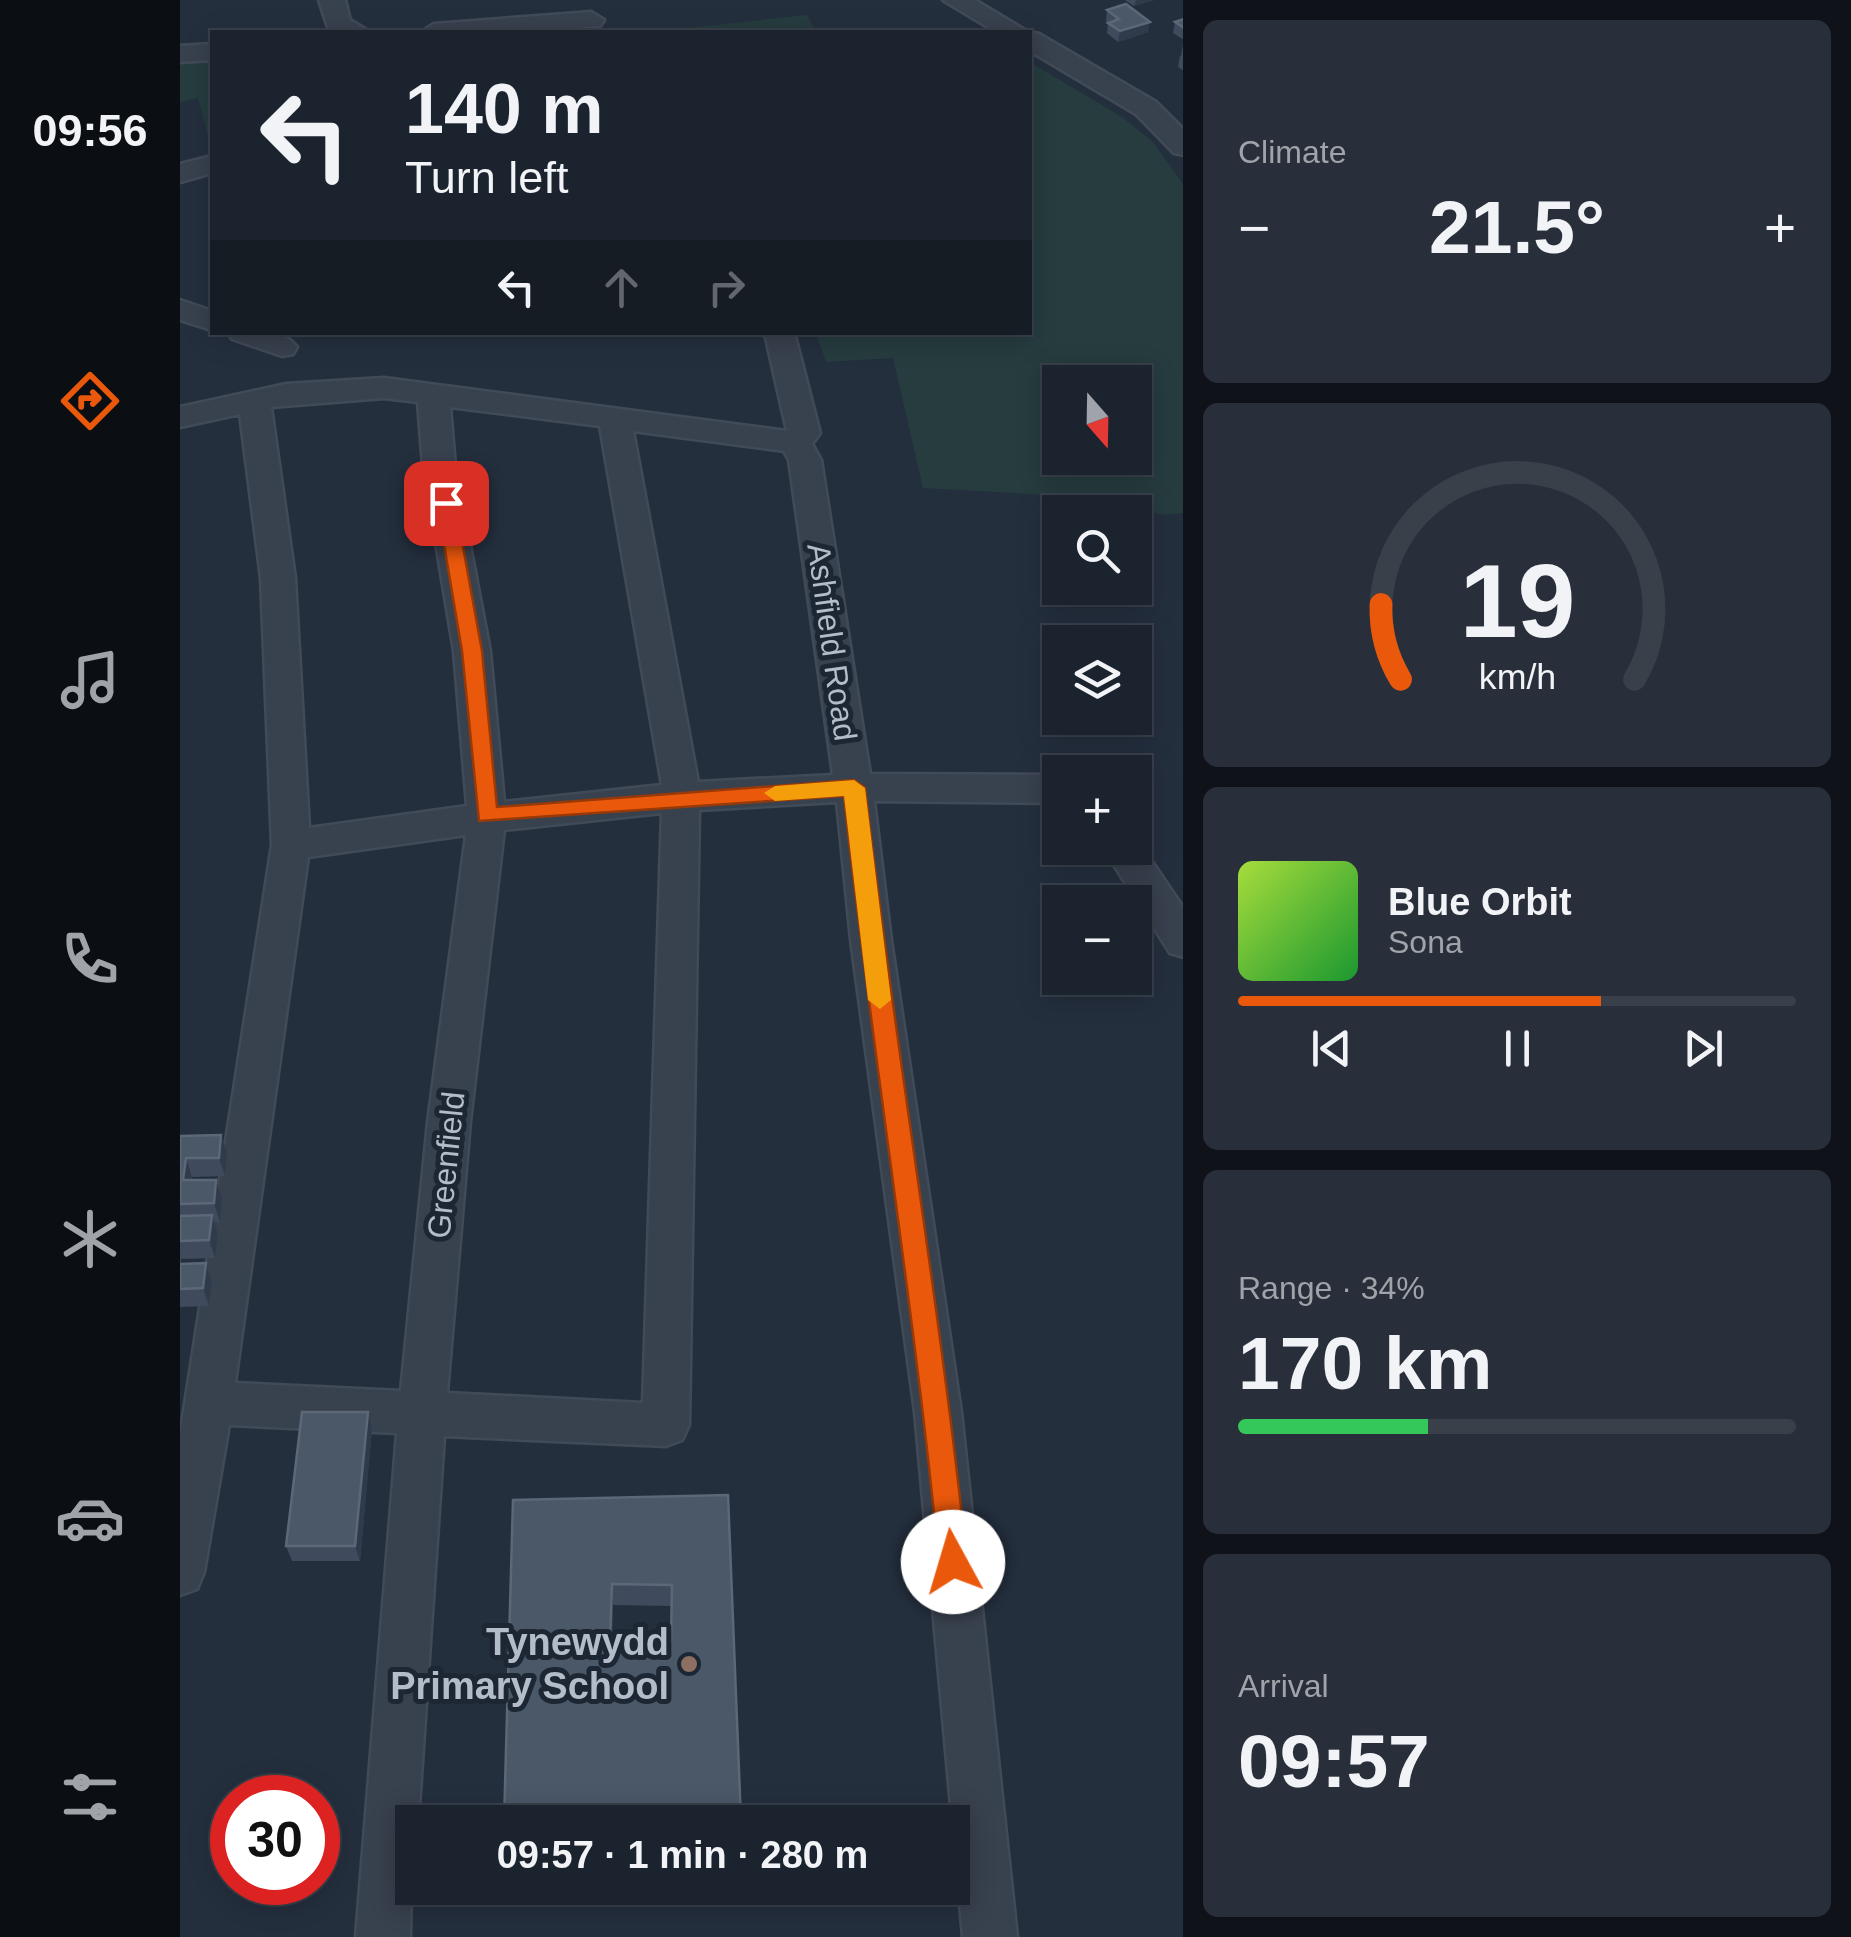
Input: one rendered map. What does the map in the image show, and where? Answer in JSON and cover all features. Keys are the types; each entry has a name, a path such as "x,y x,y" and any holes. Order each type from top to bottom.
{"street":[{"path":"956,0 1012,30"},
{"path":"339,1 338,26 351,30"},
{"path":"460,30 591,20"},
{"path":"1032,41 1146,108 1183,147"},
{"path":"180,54 210,52"},
{"path":"180,173 210,166"},
{"path":"196,315 210,290"},
{"path":"252,335 282,347"},
{"path":"180,418 286,394 384,388 794,442 804,433 804,418 780,335"},
{"name":"Greenfield","path":"383,1937 422,1412 449,1122 487,816 472,651 440,466 434,396"},
{"path":"180,1572 209,1403 291,845 278,578 254,401"},
{"path":"209,1403 666,1425 680,800 614,416"},
{"name":"Ashfield Road","path":"794,442 805,460 854,788 871,940 938,1412 990,1937"},
{"path":"291,845 487,816 680,800 854,788 1042,788"},
{"path":"1133,865 1183,940"}],"green space":[{"path":"807,15 815,30 677,30"},
{"path":"210,57 210,144 198,98 180,102 180,63"},
{"path":"1033,64 1122,117 1153,142 1183,184 1183,513 1152,512 1152,495 1047,495 923,488 893,358 826,362 817,335 1032,335"}],"building":[{"path":"1126,4 1150,22 1120,31 1108,23 1119,19 1107,10"},
{"path":"221,1135 219,1158 186,1158 183,1180 216,1180 214,1203 180,1204 180,1136"},
{"path":"212,1215 209,1240 180,1241 180,1216"},
{"path":"206,1263 203,1288 180,1289 180,1264"},
{"path":"302,1412 368,1412 355,1546 286,1546"},
{"path":"728,1495 740,1805 504,1805 513,1500","holes":["612,1584 672,1585 671,1641 610,1640"]}],"slow traffic":[{"path":"775,793 854,788 880,1000"}],"place":[{"name":"Tynewydd Primary School","path":"689,1664"}],"route":[{"path":"446,503 472,651 487,816 854,788 871,940 938,1412 953,1562"}]}
